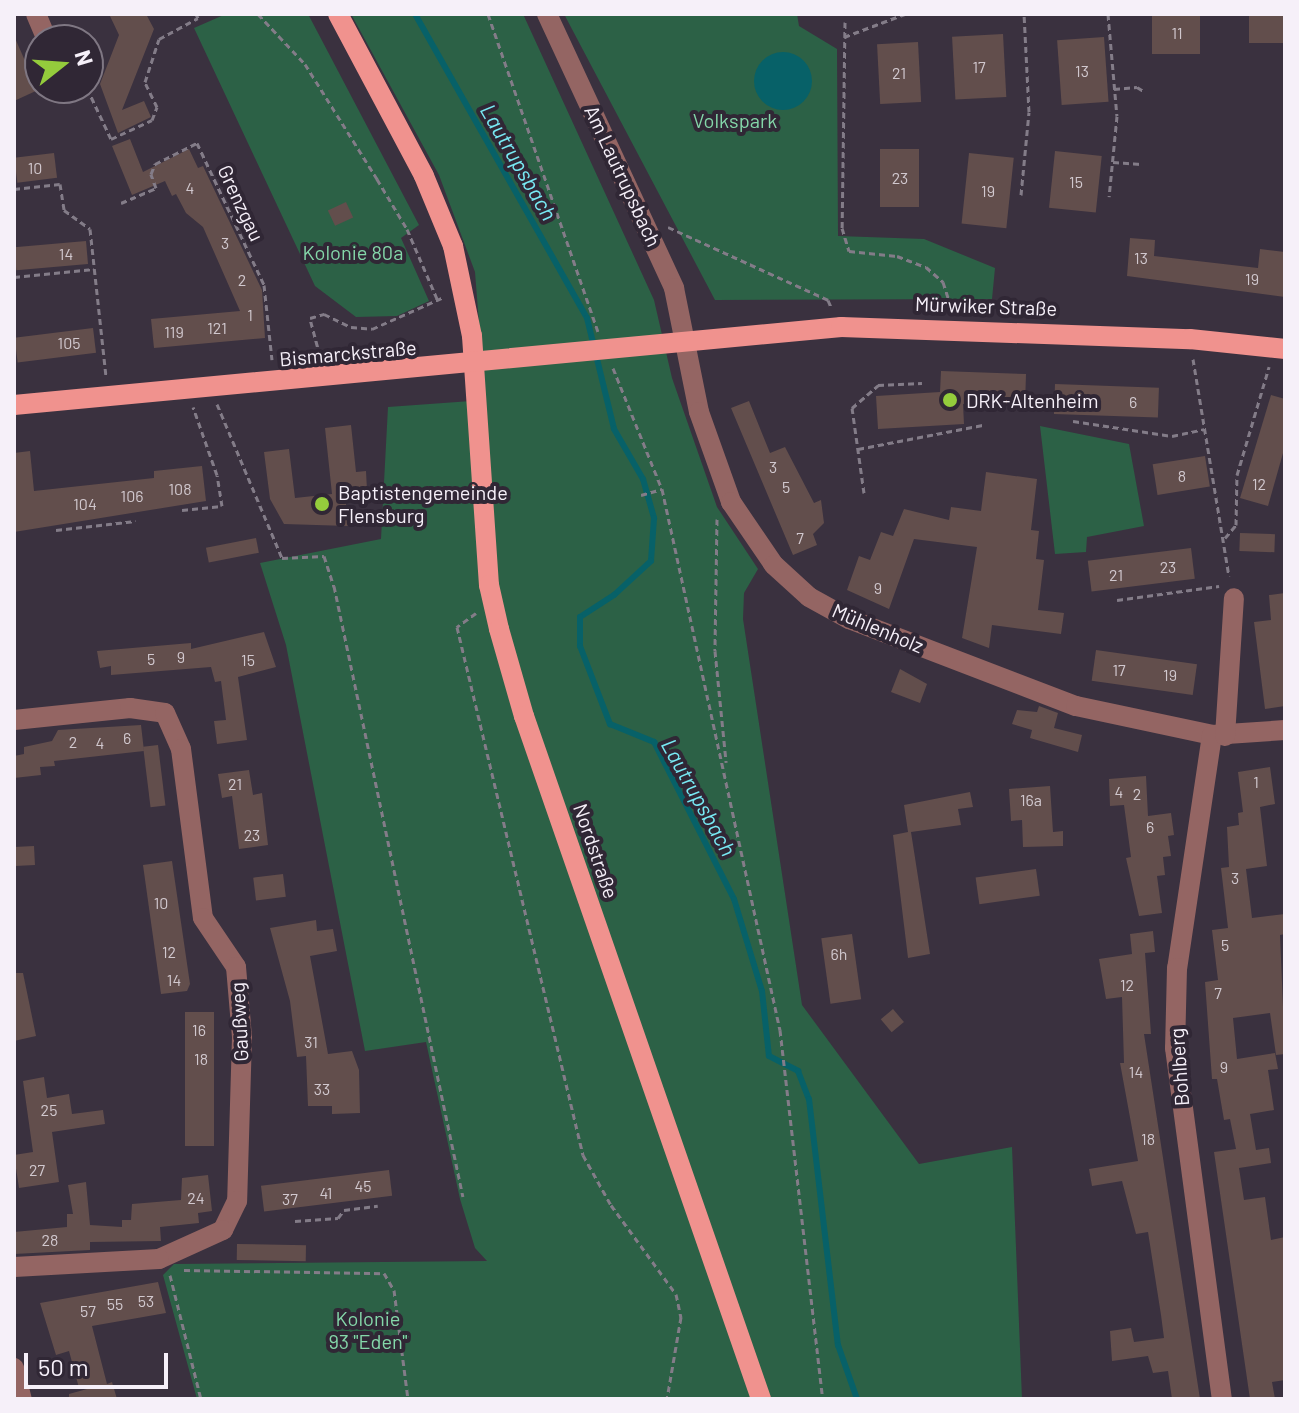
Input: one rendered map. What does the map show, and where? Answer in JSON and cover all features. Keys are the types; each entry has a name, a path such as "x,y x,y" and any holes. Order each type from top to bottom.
{"main road":[{"name":"Nordstraße","path":"338,14 424,176 453,246 489,585 499,629 524,716 760,1396"},
{"name":"Mürwiker Straße","path":"686,343 841,327 952,328 1190,339 1280,348"},
{"name":"Bismarckstraße","path":"14,405 618,354 686,343"}],"street":[{"name":"Am Lautrupsbach","path":"547,14 674,288 686,343"},
{"name":"Mühlenholz","path":"686,343 699,412 731,502 774,565 809,597 849,619 1076,706 1219,735 1285,730"},
{"path":"1219,735 1232,591"},
{"name":"Gaußweg","path":"14,720 130,708 165,713 181,749 203,918 236,967 242,1037 237,1201 223,1230 159,1259 14,1267"},
{"name":"Bohlberg","path":"1219,735 1177,968 1175,1048 1222,1399"},
{"path":"14,1368 22,1399"}],"path":[{"path":"95,104 111,139 152,120 157,107 145,82 159,39 198,18 196,14"},
{"path":"258,14 305,64 407,229 438,301"},
{"path":"488,14 603,344"},
{"path":"844,37 905,14"},
{"path":"1021,195 1029,112 1024,14"},
{"path":"1108,14 1114,89 1109,197"},
{"path":"845,22 842,228 849,251 897,256 926,267 943,282 952,328"},
{"path":"1114,89 1137,87 1145,92"},
{"name":"Grenzgau","path":"121,203 156,188 151,174 155,164 197,143 264,285 274,384"},
{"path":"1113,162 1141,164"},
{"path":"14,189 60,184 64,210 90,229 108,396"},
{"path":"648,228 676,226 828,300 841,327"},
{"path":"14,277 95,269"},
{"path":"325,379 310,318 324,314 351,327 372,329 438,301 458,298"},
{"path":"1190,339 1229,576"},
{"path":"1225,538 1236,525 1237,475 1280,348"},
{"path":"618,354 662,489 714,741 726,766"},
{"path":"864,493 852,408 878,385 922,383"},
{"path":"215,388 219,417 282,558 324,556 334,586 463,1197"},
{"path":"182,510 222,506 217,475 186,390"},
{"path":"1073,421 1172,436 1204,429"},
{"path":"858,449 983,425"},
{"path":"641,495 662,489"},
{"path":"731,502 718,518 714,536 715,651 726,766 790,1090 823,1399"},
{"path":"56,530 135,521"},
{"path":"1117,600 1232,591"},
{"path":"476,613 457,627 583,1155 611,1205 676,1294 681,1317 667,1399"},
{"path":"295,1221 338,1218 344,1210 378,1206"},
{"path":"201,1399 169,1270 384,1273 394,1290 408,1399"}],"green space":[{"name":"Kolonie 80a","path":"226,14 308,14 419,225 401,238 429,301 397,316 356,317 315,286 194,28"},
{"name":"Lautrupsbach","path":"351,14 523,14 654,300 672,378 717,507 758,569 744,593 743,619 802,1005 919,1164 1012,1147 1022,1399 197,1399 163,1275 174,1264 487,1261 475,1248 460,1199 426,1042 365,1051 286,645 260,563 381,539 388,407 485,400 475,272 439,175"},
{"name":"Volkspark","path":"564,14 797,14 799,26 837,49 838,236 924,239 995,268 992,299 715,300"},
{"path":"1040,426 1129,444 1144,526 1087,537 1086,552 1055,554"}],"water":[{"path":"783,52 804,60 812,81 804,102 783,110 762,102 754,81 762,60"}],"building":[{"path":"109,14 146,14 154,29 122,110 144,101 151,117 118,133 104,95 104,74 119,35"},
{"path":"1152,14 1200,14 1200,54 1152,54"},
{"path":"1249,14 1285,14 1285,43 1249,43"},
{"path":"1003,34 1006,97 955,100 952,37"},
{"path":"14,36 24,58 24,96 14,101"},
{"path":"1104,37 1109,102 1062,105 1057,40"},
{"path":"918,42 921,102 880,104 877,44"},
{"path":"130,139 143,172 189,149 198,168 203,166 262,290 265,338 154,348 151,319 240,311 203,227 186,213 165,181 132,195 112,146"},
{"path":"880,149 919,149 919,207 880,207"},
{"path":"1055,151 1102,156 1096,213 1049,208"},
{"path":"54,153 57,178 17,183 14,158"},
{"path":"969,153 1014,158 1006,228 962,224"},
{"path":"346,202 353,217 335,226 328,210"},
{"path":"1130,238 1155,240 1154,256 1258,268 1260,249 1285,252 1285,297 1127,276"},
{"path":"86,241 88,264 16,270 14,247"},
{"path":"93,328 96,353 18,362 15,338"},
{"name":"DRK-Altenheim","path":"941,371 1026,374 1025,406 963,404 964,424 878,429 876,396 940,392"},
{"path":"1055,384 1159,388 1158,418 1054,414"},
{"path":"1271,395 1285,399 1285,446 1268,506 1240,498"},
{"path":"749,401 770,453 785,447 814,503 821,500 824,523 813,534 817,545 793,555 731,408"},
{"path":"351,425 356,472 366,471 367,490 345,493 348,526 284,524 270,499 264,452 289,449 295,498 332,494 325,428"},
{"path":"30,451 34,491 154,478 154,471 202,466 206,501 14,532 14,453"},
{"path":"1205,456 1210,487 1158,495 1153,464"},
{"path":"986,472 1037,479 1031,530 1039,531 1036,559 1044,560 1038,610 1064,613 1061,634 992,625 989,648 962,638 977,547 914,539 889,609 847,590 859,556 870,560 881,532 893,536 904,509 949,520 951,507 981,511"},
{"path":"1240,533 1275,534 1274,552 1239,551"},
{"path":"256,538 259,553 209,562 206,548"},
{"path":"1191,548 1195,579 1092,591 1088,561"},
{"path":"1285,593 1285,706 1265,709 1254,622 1271,620 1269,595"},
{"path":"264,632 276,667 238,677 247,740 217,744 214,721 226,720 221,681 215,682 211,667 111,675 111,666 100,668 97,651 191,643 191,649"},
{"path":"1096,650 1197,664 1193,695 1092,681"},
{"path":"900,669 927,684 920,703 891,692"},
{"path":"1039,706 1058,713 1054,728 1082,735 1078,752 1030,738 1032,730 1012,724 1017,710 1037,712"},
{"path":"141,725 144,751 54,761 55,766 40,767 41,775 14,778 14,756 24,754 24,747 52,741 58,730"},
{"path":"158,745 165,806 151,807 143,747"},
{"path":"1270,767 1275,804 1260,807 1267,866 1246,869 1252,918 1285,914 1285,934 1280,935 1285,1054 1276,1055 1270,1013 1233,1018 1237,1059 1275,1053 1278,1069 1268,1070 1274,1110 1250,1114 1256,1150 1269,1148 1271,1163 1239,1168 1244,1200 1265,1197 1271,1240 1285,1237 1285,1380 1272,1382 1275,1399 1250,1399 1214,1152 1236,1149 1230,1119 1224,1120 1217,1079 1212,1079 1205,982 1218,980 1212,930 1228,928 1221,868 1229,867 1227,827 1239,825 1238,813 1243,812 1238,772"},
{"path":"249,770 253,795 262,793 268,845 239,849 232,796 222,798 218,774"},
{"path":"1146,776 1148,816 1171,813 1174,835 1168,836 1171,856 1163,857 1165,875 1157,876 1162,913 1139,916 1126,858 1131,857 1124,805 1110,806 1109,779"},
{"path":"1050,786 1053,832 1063,831 1063,846 1023,847 1022,820 1011,821 1009,789"},
{"path":"970,792 973,807 958,809 961,825 911,832 930,954 908,958 893,835 908,832 904,805"},
{"path":"34,846 35,865 15,866 14,847"},
{"path":"172,861 190,984 187,991 161,994 143,865"},
{"path":"1036,869 1040,896 979,904 976,877"},
{"path":"283,874 286,897 256,900 253,878"},
{"path":"316,920 317,931 333,929 337,951 310,956 328,1054 352,1051 359,1070 360,1113 332,1114 332,1106 308,1106 306,1056 297,1057 290,1001 270,928"},
{"path":"1153,931 1155,952 1145,953 1151,1034 1144,1034 1200,1399 1172,1399 1168,1371 1153,1373 1148,1356 1112,1361 1110,1331 1131,1328 1134,1342 1164,1338 1148,1232 1136,1234 1122,1181 1092,1186 1089,1169 1138,1161 1120,1063 1124,1063 1122,997 1106,999 1099,959 1132,954 1130,934"},
{"path":"852,934 861,999 830,1004 821,938"},
{"path":"14,973 23,973 36,1036 14,1041"},
{"path":"893,1009 904,1022 892,1032 881,1019"},
{"path":"185,1012 214,1012 214,1146 185,1146"},
{"path":"44,1077 47,1098 69,1094 72,1114 103,1110 105,1124 52,1132 59,1182 19,1188 14,1155 33,1152 23,1081"},
{"path":"389,1170 392,1196 264,1212 261,1186"},
{"path":"208,1175 212,1211 198,1213 199,1223 160,1227 161,1241 90,1242 90,1250 14,1254 14,1232 67,1227 67,1214 73,1214 68,1185 86,1182 90,1225 122,1227 122,1220 131,1220 132,1204 181,1200 182,1178"},
{"path":"237,1244 306,1245 306,1261 237,1260"},
{"path":"158,1282 166,1313 92,1326 107,1384 112,1382 117,1399 69,1399 69,1394 87,1389 79,1388 69,1351 56,1355 40,1303"}],"waterway":[{"name":"Lautrupsbach","path":"415,14 587,318 614,429 643,479 654,518 651,561 614,595 580,617 580,646 610,724 654,742 734,899 762,991 769,1056 798,1071 809,1099 838,1345 857,1399"}],"place":[{"name":"DRK-Altenheim","path":"950,400"},
{"name":"Baptistengemeinde Flensburg","path":"322,504"}],"park label":[{"name":"Kolonie 93 \"Eden\"","path":"368,1330"}]}
